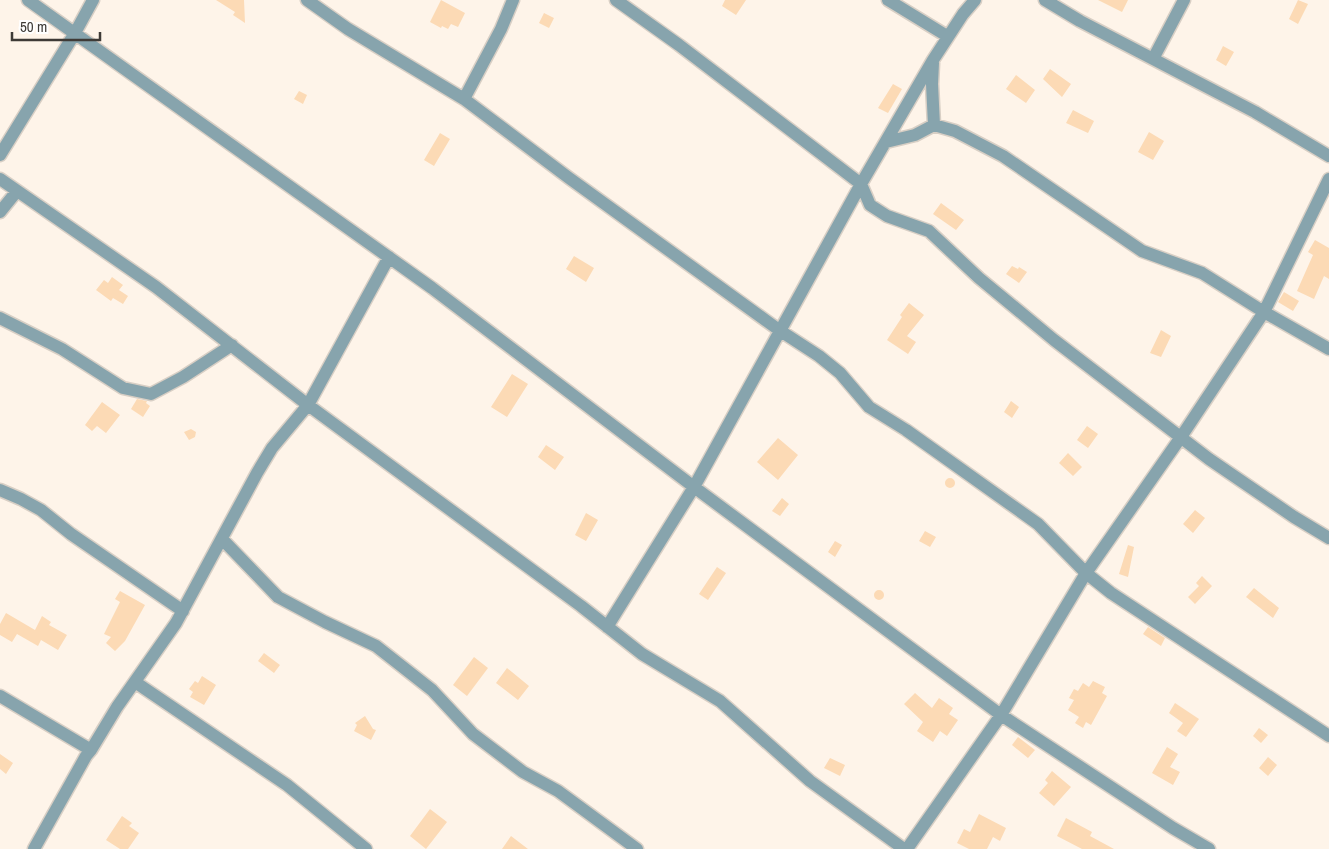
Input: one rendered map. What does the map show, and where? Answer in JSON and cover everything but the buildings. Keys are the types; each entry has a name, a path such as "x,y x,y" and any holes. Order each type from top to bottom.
{"street":[{"path":"28,0 440,294 694,487 1001,715 1166,824 1209,849"},
{"path":"0,155 75,33 92,0"},
{"path":"307,0 348,29 464,99 569,178 779,330 819,356 840,373 869,407 906,430 1038,524 1086,573 1111,593 1329,736"},
{"path":"464,99 494,43 513,0"},
{"path":"616,0 861,184 870,205 887,216 929,231 979,278 1054,340 1209,459 1329,538"},
{"path":"888,0 948,36"},
{"path":"607,627 694,487 779,330 933,60 975,0"},
{"path":"1045,0 1080,21 1255,112 1329,156"},
{"path":"1153,59 1184,0"},
{"path":"933,60 934,125"},
{"path":"886,142 915,135 934,125 955,131 1004,156 1142,250 1202,273 1264,312 1329,349"},
{"path":"0,179 156,287 308,405 642,654 720,701 810,781 906,849 1001,715 1086,573 1182,437 1264,312 1329,179"},
{"path":"0,212 17,191"},
{"path":"34,849 116,707 183,611 267,456 308,405 389,257"},
{"path":"0,318 62,349 122,388 151,394 183,377 232,345"},
{"path":"0,490 41,510 71,534 183,611"},
{"path":"222,539 278,597 376,646 432,690 473,734 523,772 558,791 637,849"},
{"path":"135,682 287,785 366,849"},
{"path":"0,696 91,750"}]}
